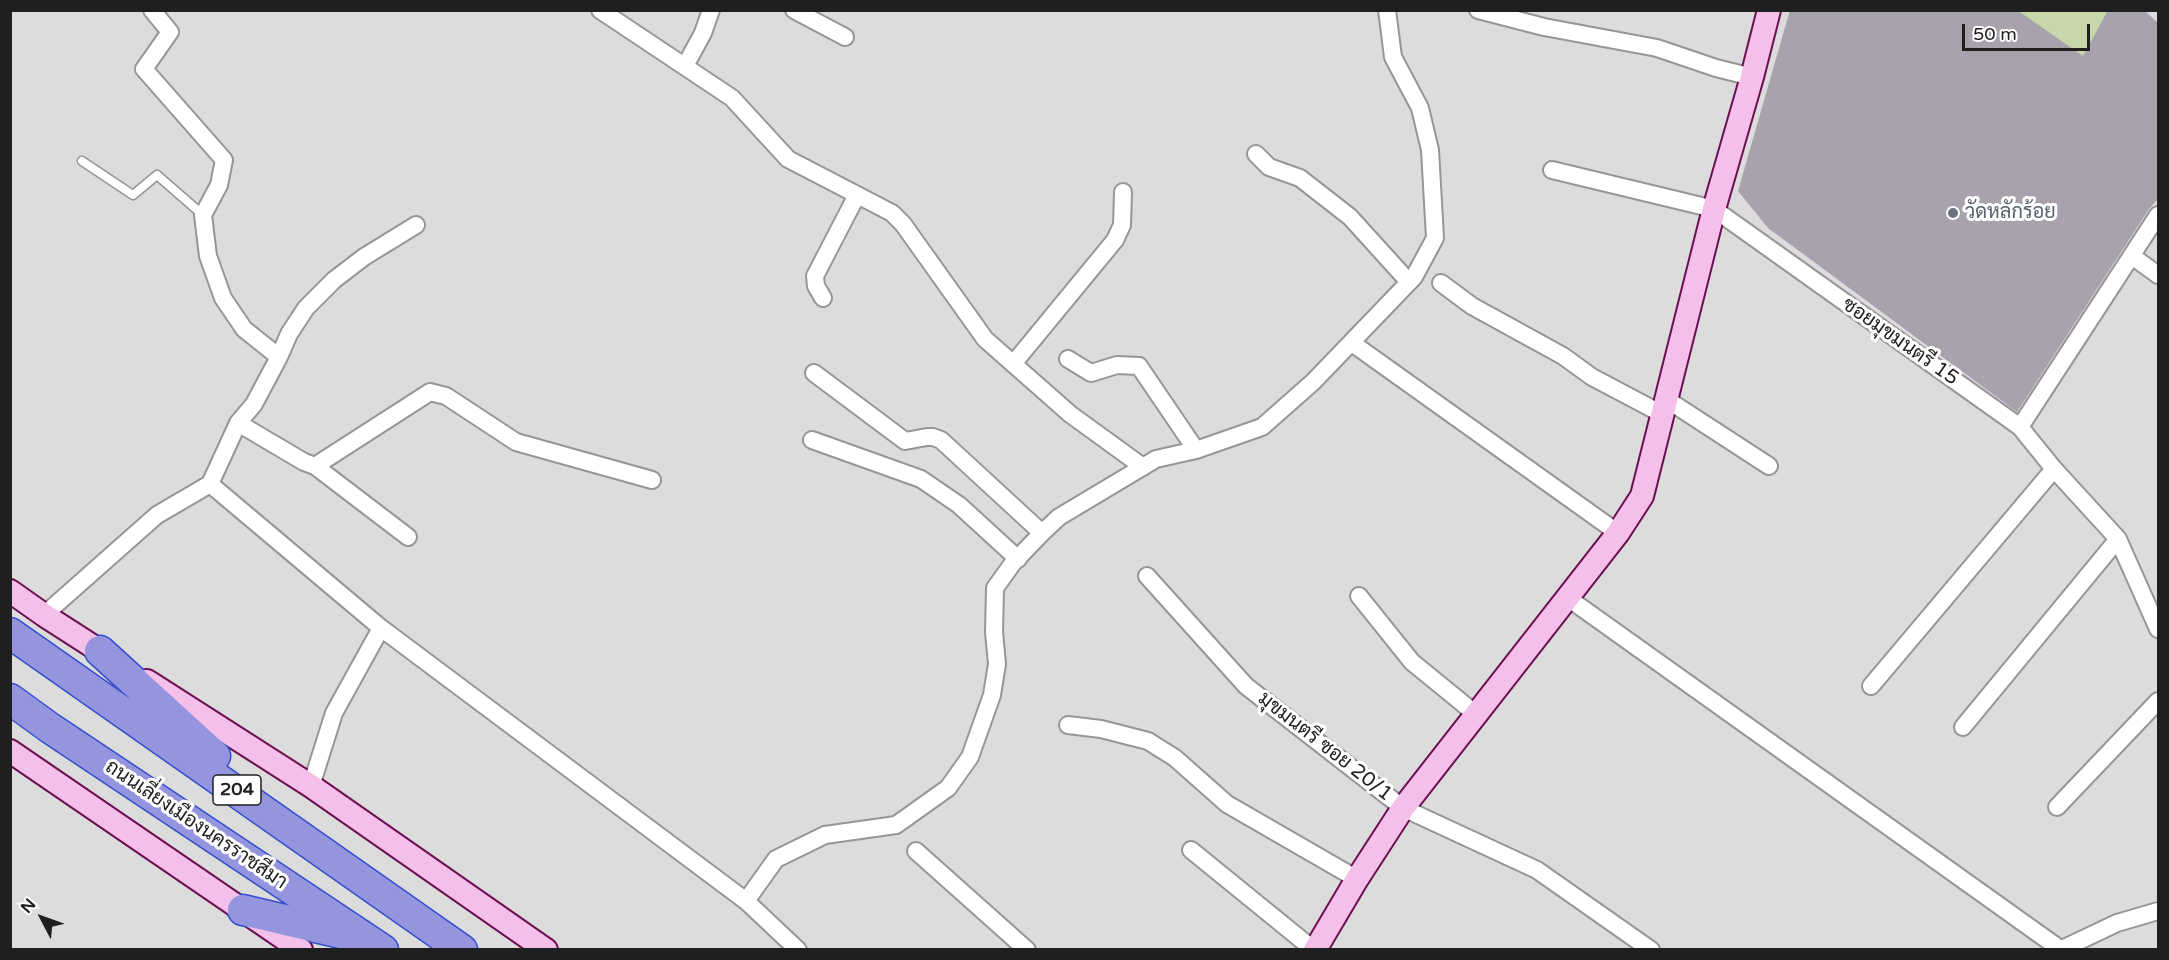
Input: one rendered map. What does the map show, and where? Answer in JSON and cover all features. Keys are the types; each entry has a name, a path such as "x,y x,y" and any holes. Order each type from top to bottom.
{"highway":[{"name":"204","path":"10,633 462,950"},
{"path":"100,651 304,837"},
{"name":"ถนนเลี่ยงเมืองนครราชสีมา","path":"10,699 376,945"},
{"path":"243,910 376,945"}],"street":[{"path":"152,10 170,32 144,69 224,160 219,185 203,215 208,256 223,298 244,329 279,357"},
{"path":"685,66 704,33 711,10"},
{"path":"794,10 845,37"},
{"path":"746,902 776,859 825,835 896,825 948,788 970,757 992,695 997,664 994,632 995,588 1042,533 1059,518 1156,459 1196,450 1262,427 1313,382 1414,277 1435,238 1430,150 1420,108 1393,57 1387,10"},
{"path":"1478,10 1544,27 1657,48 1716,68 1752,77"},
{"path":"1191,850 1314,950 1403,808 1618,533 1642,496 1714,209 1769,10"},
{"path":"600,11 732,98 788,159 892,213 903,224 985,339 1070,414 1143,467"},
{"path":"1256,154 1269,167 1300,178 1350,217 1408,281"},
{"name":"ซอยมุขมนตรี 15","path":"1552,170 1714,209 2020,427 2054,470 2118,539 2158,629"},
{"path":"1013,364 1114,240 1122,225 1123,192"},
{"path":"823,298 816,286 815,276 857,195"},
{"path":"2020,427 2158,215"},
{"path":"44,615 157,515 210,484 238,423 254,404 289,334 306,308 334,280 364,257 416,225"},
{"path":"2132,256 2158,275"},
{"path":"1441,283 1472,306 1563,356 1592,377 1664,406 1769,466"},
{"path":"1352,343 1618,533"},
{"path":"1068,359 1092,373 1117,365 1139,366 1196,450"},
{"path":"814,372 905,441 927,437 941,440 1042,533"},
{"path":"315,466 430,392 446,396 516,442 652,480"},
{"path":"238,423 304,462 315,466 408,537"},
{"path":"812,440 921,479 959,505 1018,559"},
{"path":"1871,687 2054,470"},
{"path":"210,484 381,628 746,902 798,950"},
{"path":"1963,727 2118,539"},
{"name":"มุขมนตรี ซอย 20/1","path":"1147,576 1246,686 1403,808 1538,870 1651,950"},
{"path":"10,591 311,786 546,950"},
{"path":"1359,596 1412,662 1477,715"},
{"path":"1568,598 2060,949 2117,922 2158,911"},
{"path":"311,786 334,713 381,628"},
{"path":"2057,807 2158,701"},
{"path":"10,710 50,728"},
{"path":"1068,725 1101,729 1148,741 1175,758 1227,804 1357,879"},
{"path":"10,752 301,950"},
{"path":"916,851 1027,950"}],"lane":[{"path":"82,161 133,195 157,175 203,215"}],"shaded area":[{"path":"11,11 2158,11 2158,949 11,949"},
{"path":"2017,11 2108,11 2083,56"}],"building":[{"name":"วัดหลักร้อย","path":"1790,10 2017,10 2083,56 2108,10 2144,10 2158,23 2158,199 2149,209 2017,412 1768,228 1738,191"}],"place":[{"name":"วัดหลักร้อย","path":"1953,213"}]}
